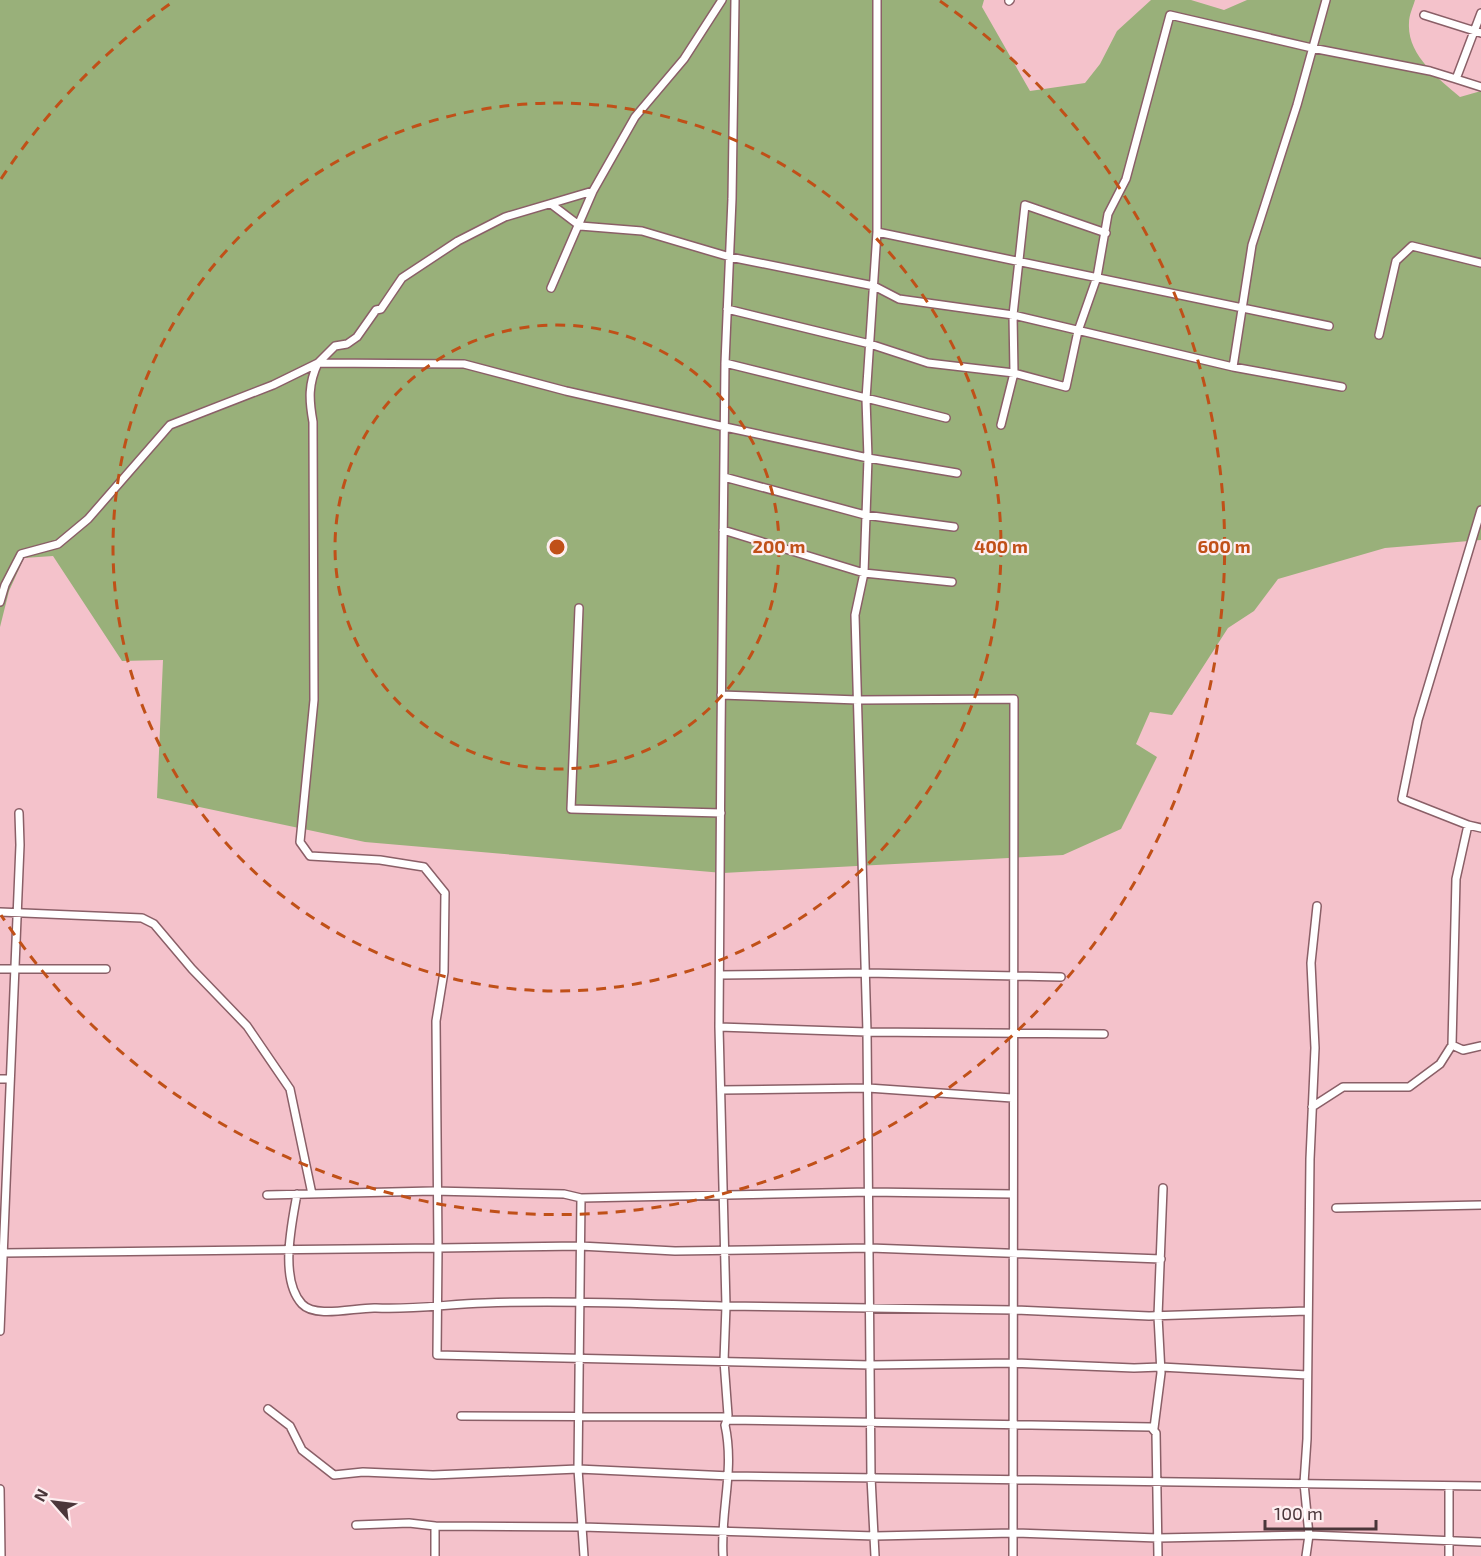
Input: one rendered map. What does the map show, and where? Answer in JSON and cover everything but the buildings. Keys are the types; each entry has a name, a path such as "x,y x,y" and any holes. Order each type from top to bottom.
{"street":[{"path":"551,288 580,226 593,191 635,117 684,59 722,0"},
{"path":"723,1556 721,1533 730,1476 725,1425 727,1418 724,1361 726,1306 719,1027 725,363 730,257 735,0"},
{"path":"875,1556 866,974 855,615 864,573 868,458 866,399 877,232 877,0"},
{"path":"1233,368 1252,245 1291,126 1326,0"},
{"path":"1456,80 1478,33 1481,13"},
{"path":"727,309 870,344 928,363 1014,373 1066,387 1078,332 1097,277 1108,214 1126,179 1170,15 1312,48 1431,71 1481,87"},
{"path":"1424,15 1478,33"},
{"path":"0,602 5,585 21,554 57,544 88,519 170,425 273,385 318,363 336,346 346,344 357,337 376,310 381,309 402,278 458,242 505,217 593,191"},
{"path":"551,204 580,226 642,231 730,257 874,286 899,299 1013,315 1233,368 1342,387"},
{"path":"1001,425 1014,373 1013,315 1025,205 1106,233"},
{"path":"877,232 1329,326"},
{"path":"1379,335 1396,261 1412,246 1481,263"},
{"path":"318,363 464,364 566,391 725,427 868,458 957,473"},
{"path":"318,363 310,379 309,401 313,422 314,700 300,842 310,856 380,860 424,867 445,892 444,972 436,1022 439,1191 435,1306 437,1354 871,1365 1013,1363 1161,1367 1307,1375"},
{"path":"725,363 946,418"},
{"path":"724,477 865,515 954,527"},
{"path":"1481,510 1418,720 1402,799 1467,825 1481,828"},
{"path":"723,530 864,573 952,582"},
{"path":"579,608 571,808 721,813"},
{"path":"722,695 858,700 1014,699 1012,1098 1015,1310 1011,1424 1013,1556"},
{"path":"0,1331 4,1139 10,1078 19,813"},
{"path":"1312,1107 1343,1087 1409,1087 1440,1064 1452,1045 1456,879 1467,825"},
{"path":"1306,1556 1309,1535 1304,1483 1315,1048 1311,963 1317,906"},
{"path":"0,912 142,918 154,924 192,969 247,1026 290,1089 312,1194"},
{"path":"0,969 106,969"},
{"path":"720,975 866,974 1061,977"},
{"path":"719,1027 867,1032 1104,1034"},
{"path":"1452,1045 1463,1050 1481,1046"},
{"path":"0,1079 10,1078"},
{"path":"721,1090 868,1088 1012,1098"},
{"path":"1158,1556 1158,1481 1154,1428 1161,1367 1158,1316 1163,1188"},
{"path":"267,1195 439,1191 564,1194 581,1198 869,1192 1013,1194"},
{"path":"297,1194 287,1251 300,1302 307,1309 321,1313 360,1307 580,1302 1015,1310 1158,1316 1308,1311"},
{"path":"581,1198 578,1469 584,1556"},
{"path":"1336,1208 1481,1205"},
{"path":"3,1253 580,1246 675,1251 870,1248 1161,1259"},
{"path":"268,1409 290,1426 302,1450 334,1475 363,1472 433,1475 578,1469 730,1476 1481,1486"},
{"path":"461,1416 579,1414 872,1423 1154,1428"},
{"path":"1449,1486 1449,1556"},
{"path":"0,1489 1,1556"},
{"path":"356,1525 410,1523 435,1526 582,1527 875,1536 1013,1533 1158,1538 1309,1535 1481,1542"},
{"path":"435,1526 435,1556"}],"green space":[{"path":"0,0 984,0 982,7 1030,91 1085,83 1100,64 1117,31 1151,0 1191,0 1224,10 1247,0 1415,0 1409,20 1410,35 1418,55 1434,74 1460,97 1481,91 1481,540 1385,548 1278,579 1254,611 1228,628 1172,715 1150,712 1136,744 1157,757 1121,829 1063,855 723,873 365,842 157,798 163,660 122,661 53,556 24,558 9,591 0,627"}]}
